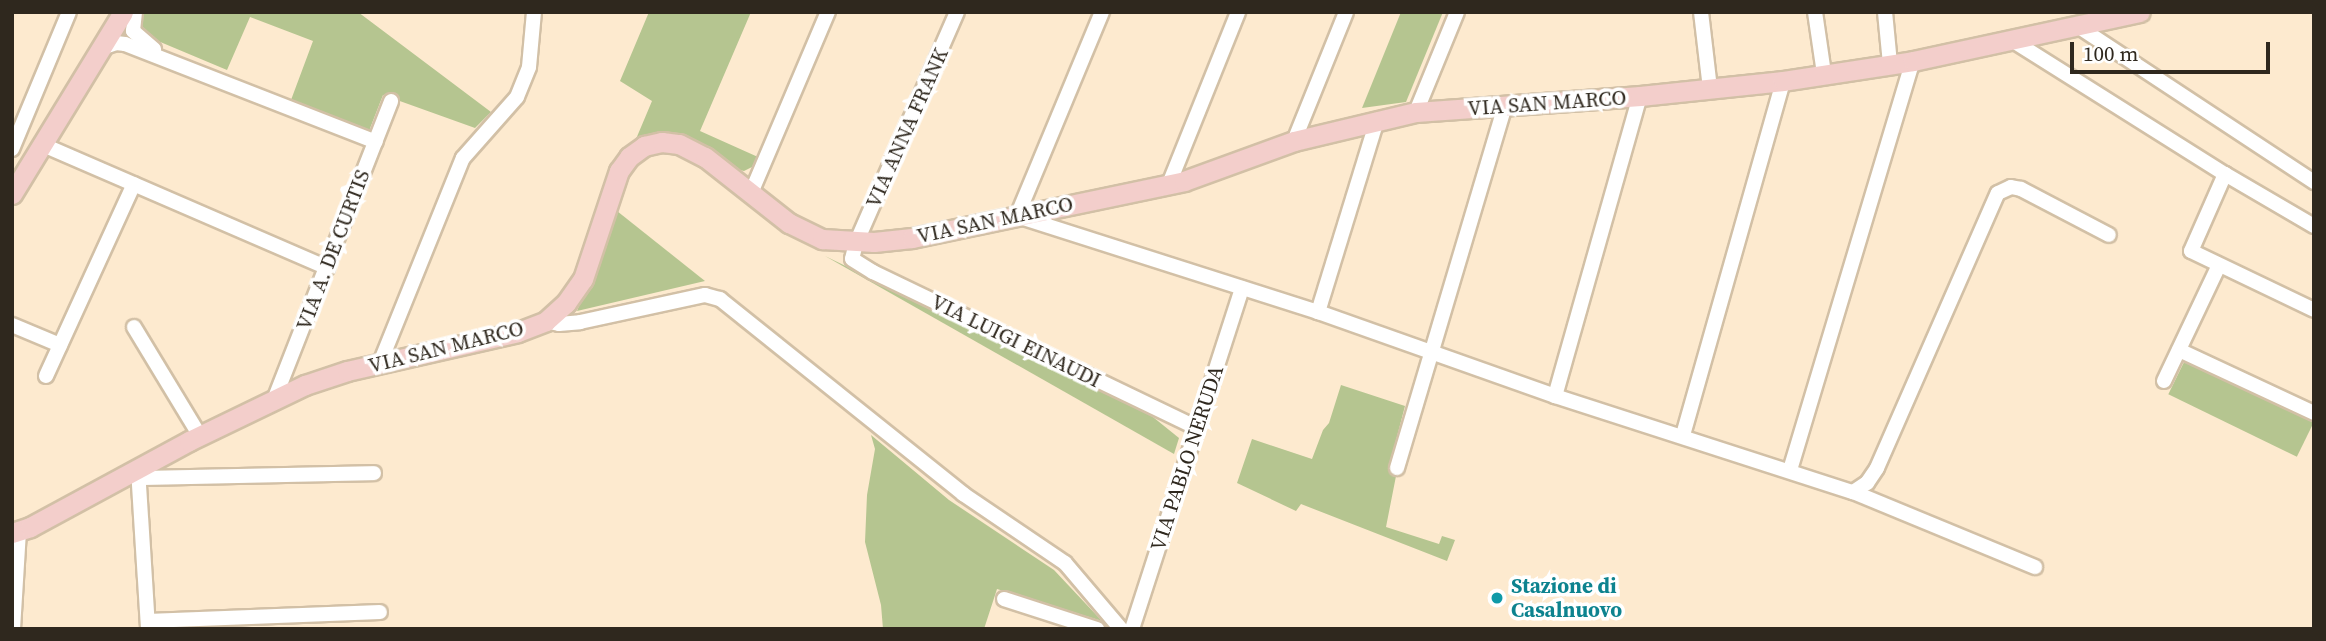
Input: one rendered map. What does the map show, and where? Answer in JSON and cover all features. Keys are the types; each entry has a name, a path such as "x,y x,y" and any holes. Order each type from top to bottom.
{"main road":[{"path":"12,193 123,12"},
{"name":"VIA SAN MARCO","path":"16,532 138,473 200,436 305,385 380,363 519,332 546,321 566,303 583,279 619,171 629,157 644,146 662,142 692,149 789,223 822,239 856,243 912,238 1169,184 1294,141 1416,112 1640,96 1783,81 2015,42 2140,12"}],"street":[{"path":"12,149 69,12"},
{"path":"135,12 132,19 138,38 170,59"},
{"path":"380,363 463,158 517,97 529,67 534,12"},
{"path":"751,193 828,12"},
{"name":"VIA ANNA FRANK","path":"856,243 957,12"},
{"path":"1102,12 1017,216 1318,312 1555,396 1790,470 1853,492 2035,567"},
{"path":"1169,184 1238,12"},
{"path":"1294,141 1346,12"},
{"path":"1416,112 1457,12"},
{"path":"1701,12 1710,89"},
{"path":"1815,12 1824,74"},
{"path":"1885,12 1890,64"},
{"path":"2079,27 2314,182"},
{"path":"2015,42 2225,174 2314,226"},
{"path":"99,49 116,43 125,44 170,59 376,142"},
{"path":"1790,470 1913,61"},
{"path":"1683,435 1783,81"},
{"path":"1555,396 1640,96"},
{"name":"VIA A. DE CURTIS","path":"274,400 391,101"},
{"path":"1397,468 1505,105"},
{"path":"1318,312 1377,120"},
{"path":"41,144 327,268"},
{"path":"2225,174 2190,251 2314,310"},
{"path":"46,376 134,184"},
{"path":"1853,492 1867,483 1877,468 1998,193 2011,187 2021,189 2109,235"},
{"name":"VIA LUIGI EINAUDI","path":"856,243 852,259 873,272 1197,428"},
{"path":"2164,381 2219,265"},
{"name":"VIA PABLO NERUDA","path":"1132,629 1242,288"},
{"path":"546,321 559,324 580,322 705,295 720,299 963,494 1065,563 1121,629"},
{"path":"12,325 60,345"},
{"path":"134,327 200,436"},
{"path":"2179,350 2314,413"},
{"path":"374,473 138,473 148,625 311,621 380,612"},
{"path":"13,629 16,532"},
{"path":"1004,598 1097,629"}],"green space":[{"path":"141,12 358,12 491,112 475,128 383,95 369,131 291,100 313,41 250,17 227,70 146,36 139,26"},
{"path":"649,12 751,12 700,131 758,157 752,167 744,171 736,169 705,145 685,135 661,133 636,139 652,101 620,81"},
{"path":"1401,12 1443,12 1406,102 1362,108"},
{"path":"617,211 705,281 577,311"},
{"path":"825,256 1148,413 1179,438 1174,454"},
{"path":"2185,360 2314,423 2297,457 2168,394"},
{"path":"1341,385 1405,406 1389,467 1397,471 1386,527 1439,544 1442,536 1455,540 1447,561 1301,504 1296,511 1237,483 1252,439 1312,459 1323,430 1329,423"},
{"path":"871,435 949,500 1054,570 1102,621 997,589 984,629 883,629 881,605 865,542 867,495 875,449"}],"place":[{"name":"Stazione di Casalnuovo","path":"1497,598"}]}
